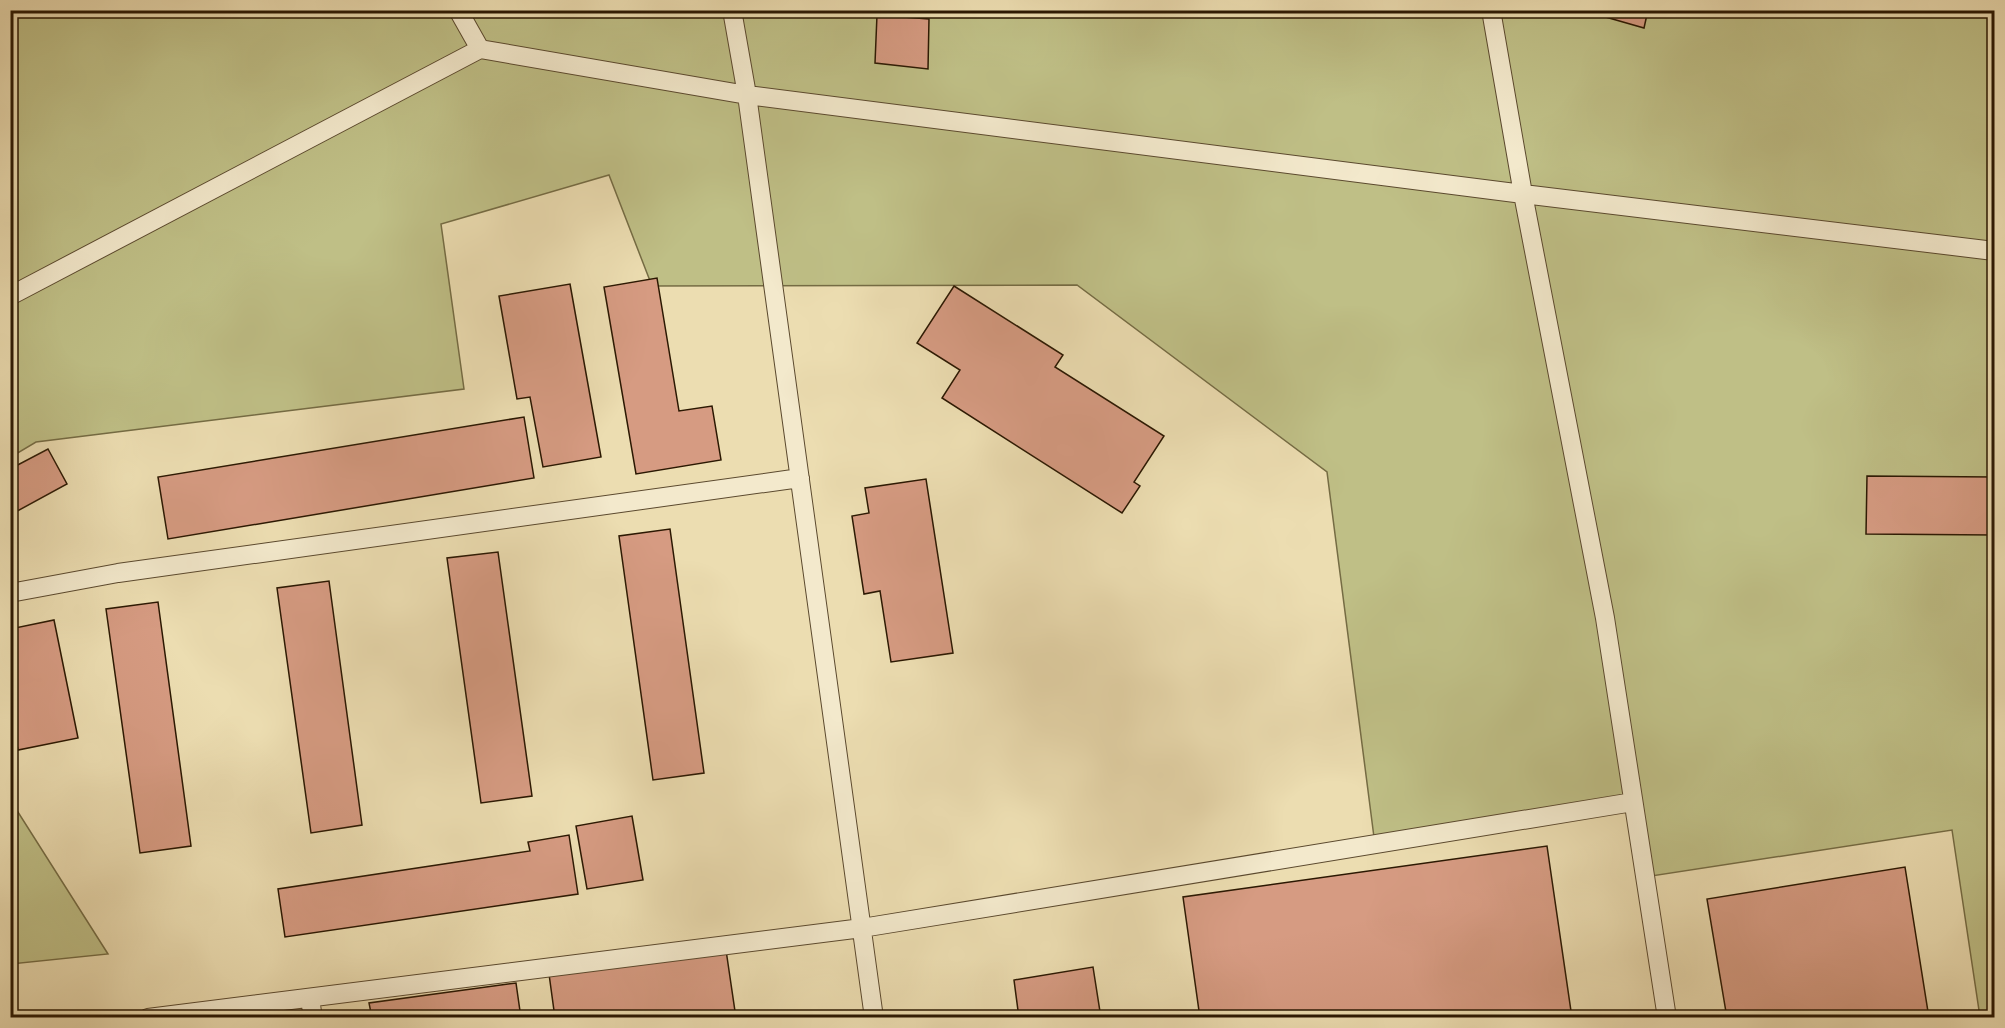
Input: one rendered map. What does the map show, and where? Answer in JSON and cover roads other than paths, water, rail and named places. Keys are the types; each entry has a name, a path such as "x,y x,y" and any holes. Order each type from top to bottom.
{"lane":[{"path":"458,10 480,49"},
{"path":"732,10 747,95 874,1017"},
{"path":"1491,10 1523,195 1605,618 1667,1017"},
{"path":"10,296 480,49 747,95 1523,195 1995,251"},
{"path":"10,593 118,573 800,477"},
{"path":"148,1017 310,999 862,928 1633,802"},
{"path":"310,999 313,1017"}]}
